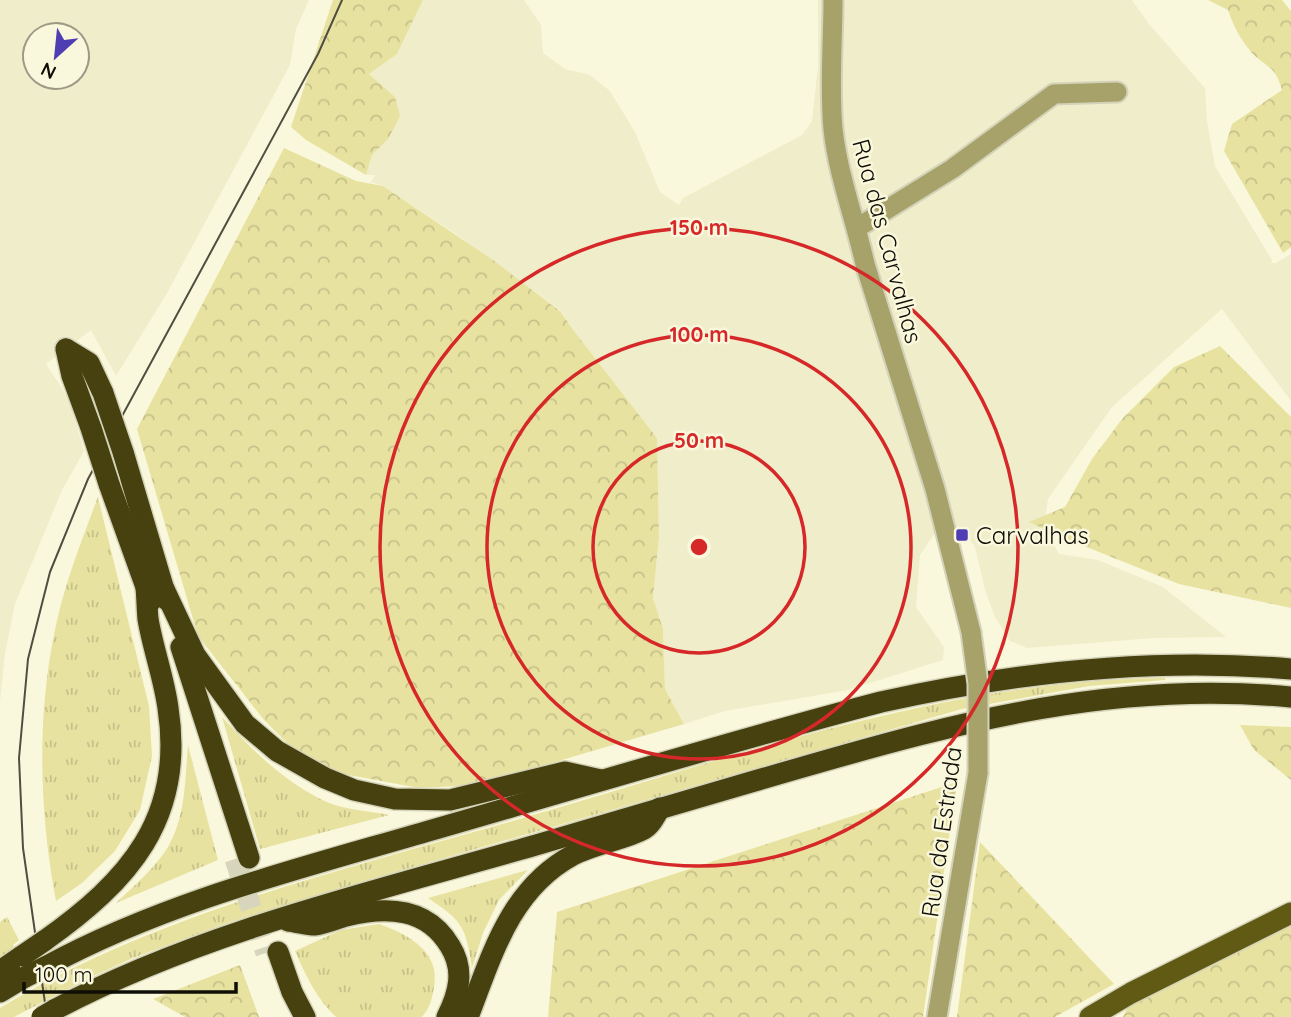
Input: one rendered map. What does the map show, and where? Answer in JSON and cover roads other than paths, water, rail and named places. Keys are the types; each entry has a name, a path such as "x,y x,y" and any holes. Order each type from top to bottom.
{"highway":[{"path":"242,859 181,687 155,588 123,452 103,393 89,363 66,349 72,376 110,484 155,588 195,655 245,724 277,751 325,778 354,790 395,799 450,800 565,772 603,780"},
{"path":"0,971 67,924 113,885 141,851 163,806 173,757 169,708 148,618 155,588"},
{"path":"0,992 93,943 266,878 881,702 1003,678 1115,667 1212,665 1291,669"},
{"path":"48,1014 154,964 279,920 927,732 1044,706 1164,693 1291,697"},
{"path":"468,1017 497,941 513,910 531,886 571,856 646,828 660,808"},
{"path":"279,920 315,925 370,911 396,910 414,914 429,922 449,945 457,960 460,979 447,1017"},
{"path":"289,1017 272,952 305,1017"}],"main road":[{"path":"1090,1017 1131,993 1291,913"}],"street":[{"name":"Rua das Carvalhas","path":"833,0 833,127 841,178 935,489"},
{"path":"856,228 952,169 1054,93 1117,92"},
{"name":"Rua da Estrada","path":"935,489 971,632 978,684 978,773 937,1017"}],"tunnel":[{"path":"235,859 266,953"}],"tram line":[{"path":"47,1017 23,848 19,758 28,659 50,572 88,479 318,54 342,0"}],"place":[{"name":"Carvalhas","path":"962,535"}]}
